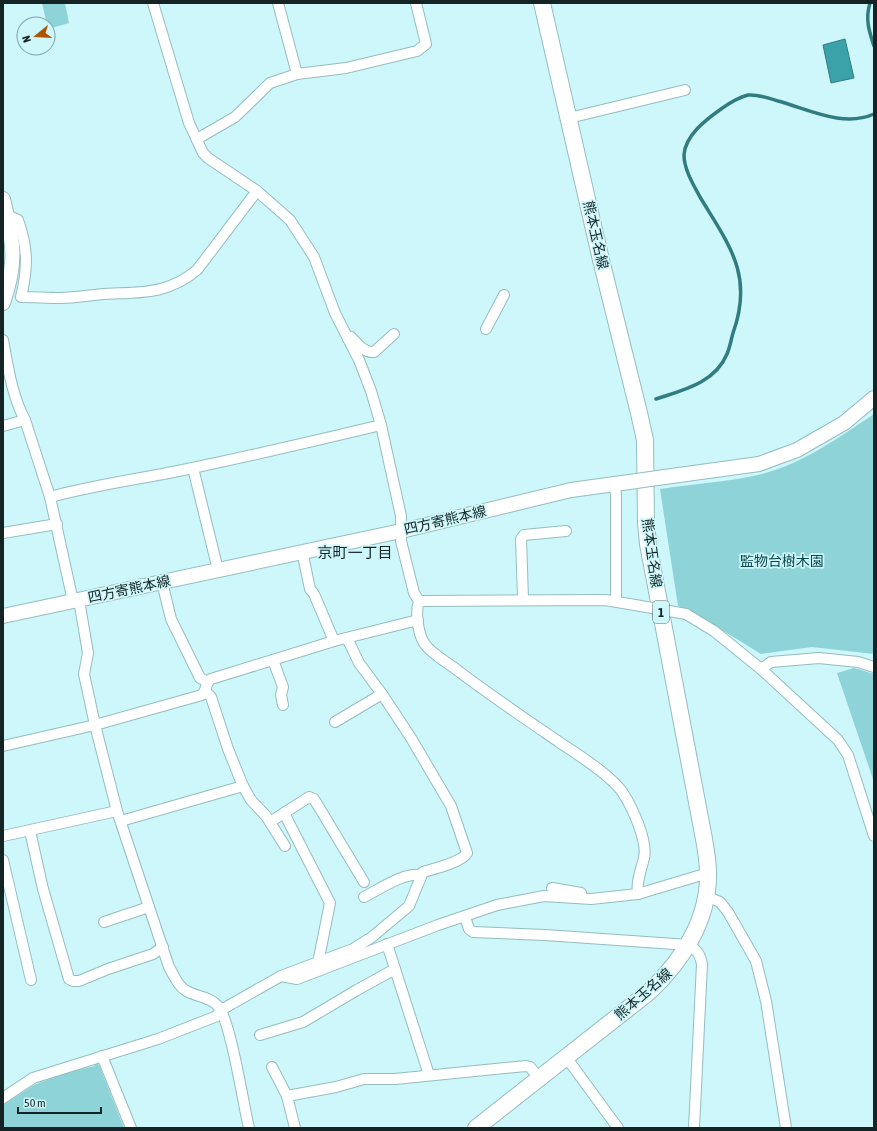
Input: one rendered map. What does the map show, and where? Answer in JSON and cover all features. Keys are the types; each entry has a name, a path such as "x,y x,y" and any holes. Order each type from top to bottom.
{"main road":[{"name":"熊本玉名線","path":"476,1128 649,992 669,973 689,945 700,919 706,896 708,874 704,839 648,544 646,523 645,440 601,260 542,3"},
{"path":"3,199 5,214 12,237 14,258 3,303"},
{"name":"四方寄熊本線","path":"3,616 401,531 571,490 759,464 797,450 823,436 844,422 874,398"}],"street":[{"path":"153,3 189,123 197,139 208,158 257,191 290,220 301,235 314,257 335,313 359,360 381,425 401,516 401,541 414,593 419,602 417,610 418,620 424,642 433,652 483,690 595,766 622,792 636,821 644,847 644,857 641,867 638,894"},
{"path":"278,3 296,74"},
{"path":"197,139 235,117 270,83 296,74 346,68 417,51 426,44 416,3"},
{"path":"569,118 685,90"},
{"path":"5,214 18,220 25,240 27,264 21,297 62,298 104,294 143,293 158,290 185,280 197,270 257,191"},
{"path":"486,329 504,295"},
{"path":"348,339 351,337 365,351 374,352 394,334"},
{"path":"3,340 9,372 20,411 25,420 50,497 76,601 88,653 84,674 95,725 117,811 170,967 179,984 185,991 209,999 221,1010 230,1036 249,1128"},
{"path":"3,426 25,420"},
{"path":"50,497 116,481 128,481 193,468 381,425"},
{"path":"193,468 218,570"},
{"path":"616,600 616,494 618,484"},
{"path":"3,533 57,524"},
{"path":"523,599 521,538 524,535 566,530"},
{"path":"302,552 310,589 314,594 334,641"},
{"path":"162,582 171,619 200,678 207,687 228,749 243,786 251,800 270,822 285,846"},
{"path":"419,602 523,599 616,600 686,614 714,631 761,669 838,740 848,755 874,836"},
{"path":"3,746 95,725 202,695 211,679 334,641 418,620"},
{"path":"347,638 359,663 382,694 425,761 451,806 467,853 465,856 456,861 423,872 420,875 394,881 364,897"},
{"path":"761,669 771,662 819,658 858,662 874,668"},
{"path":"273,660 283,687 280,695 283,704"},
{"path":"335,722 382,694"},
{"path":"121,821 243,786"},
{"path":"270,822 309,797 314,799 364,882"},
{"path":"3,836 117,811"},
{"path":"284,813 330,903 319,958 320,962"},
{"path":"30,830 43,888 69,979 79,981 108,969 153,954 163,947"},
{"path":"3,860 32,980"},
{"path":"281,976 297,979 344,962 386,944 497,905 544,896 583,899 638,894 708,874"},
{"path":"3,1098 33,1078 158,1039 217,1016 221,1010 281,976 353,949 372,937 405,911 409,906 420,875"},
{"path":"552,888 598,898"},
{"path":"706,896 720,902 728,912 756,961 766,1001 786,1128"},
{"path":"104,922 149,907"},
{"path":"465,917 469,929 473,932 545,935 689,945 696,949 700,955 702,964 694,1128"},
{"path":"386,944 429,1075"},
{"path":"260,1035 303,1022 395,969"},
{"path":"102,1056 131,1128"},
{"path":"566,1057 618,1128"},
{"path":"287,1096 336,1087 364,1079 395,1079 526,1066 530,1067 539,1078"},
{"path":"272,1067 287,1096 295,1128"}],"green space":[{"path":"42,3 65,3 69,23 56,27 56,16 45,16"},
{"name":"監物台樹木園","path":"874,414 874,654 812,647 761,654 696,614 678,606 660,489 758,475 789,465 819,450"},
{"path":"854,668 874,674 874,782 837,673"},
{"path":"94,1062 99,1065 124,1128 3,1128 3,1105 34,1085 65,1073 95,1066"}],"shaded area":[{"path":"845,39 854,78 831,83 823,45"}],"waterway":[{"path":"870,3 868,20 869,30 874,46"},
{"path":"656,399 697,384 715,372 722,364 727,354 739,312 741,294 735,261 729,246 689,176 684,160 685,148 692,134 721,109 741,97 748,95 763,96 826,116 838,118 862,118 874,114"}],"district":[{"name":"京町一丁目","path":"355,552"}]}
